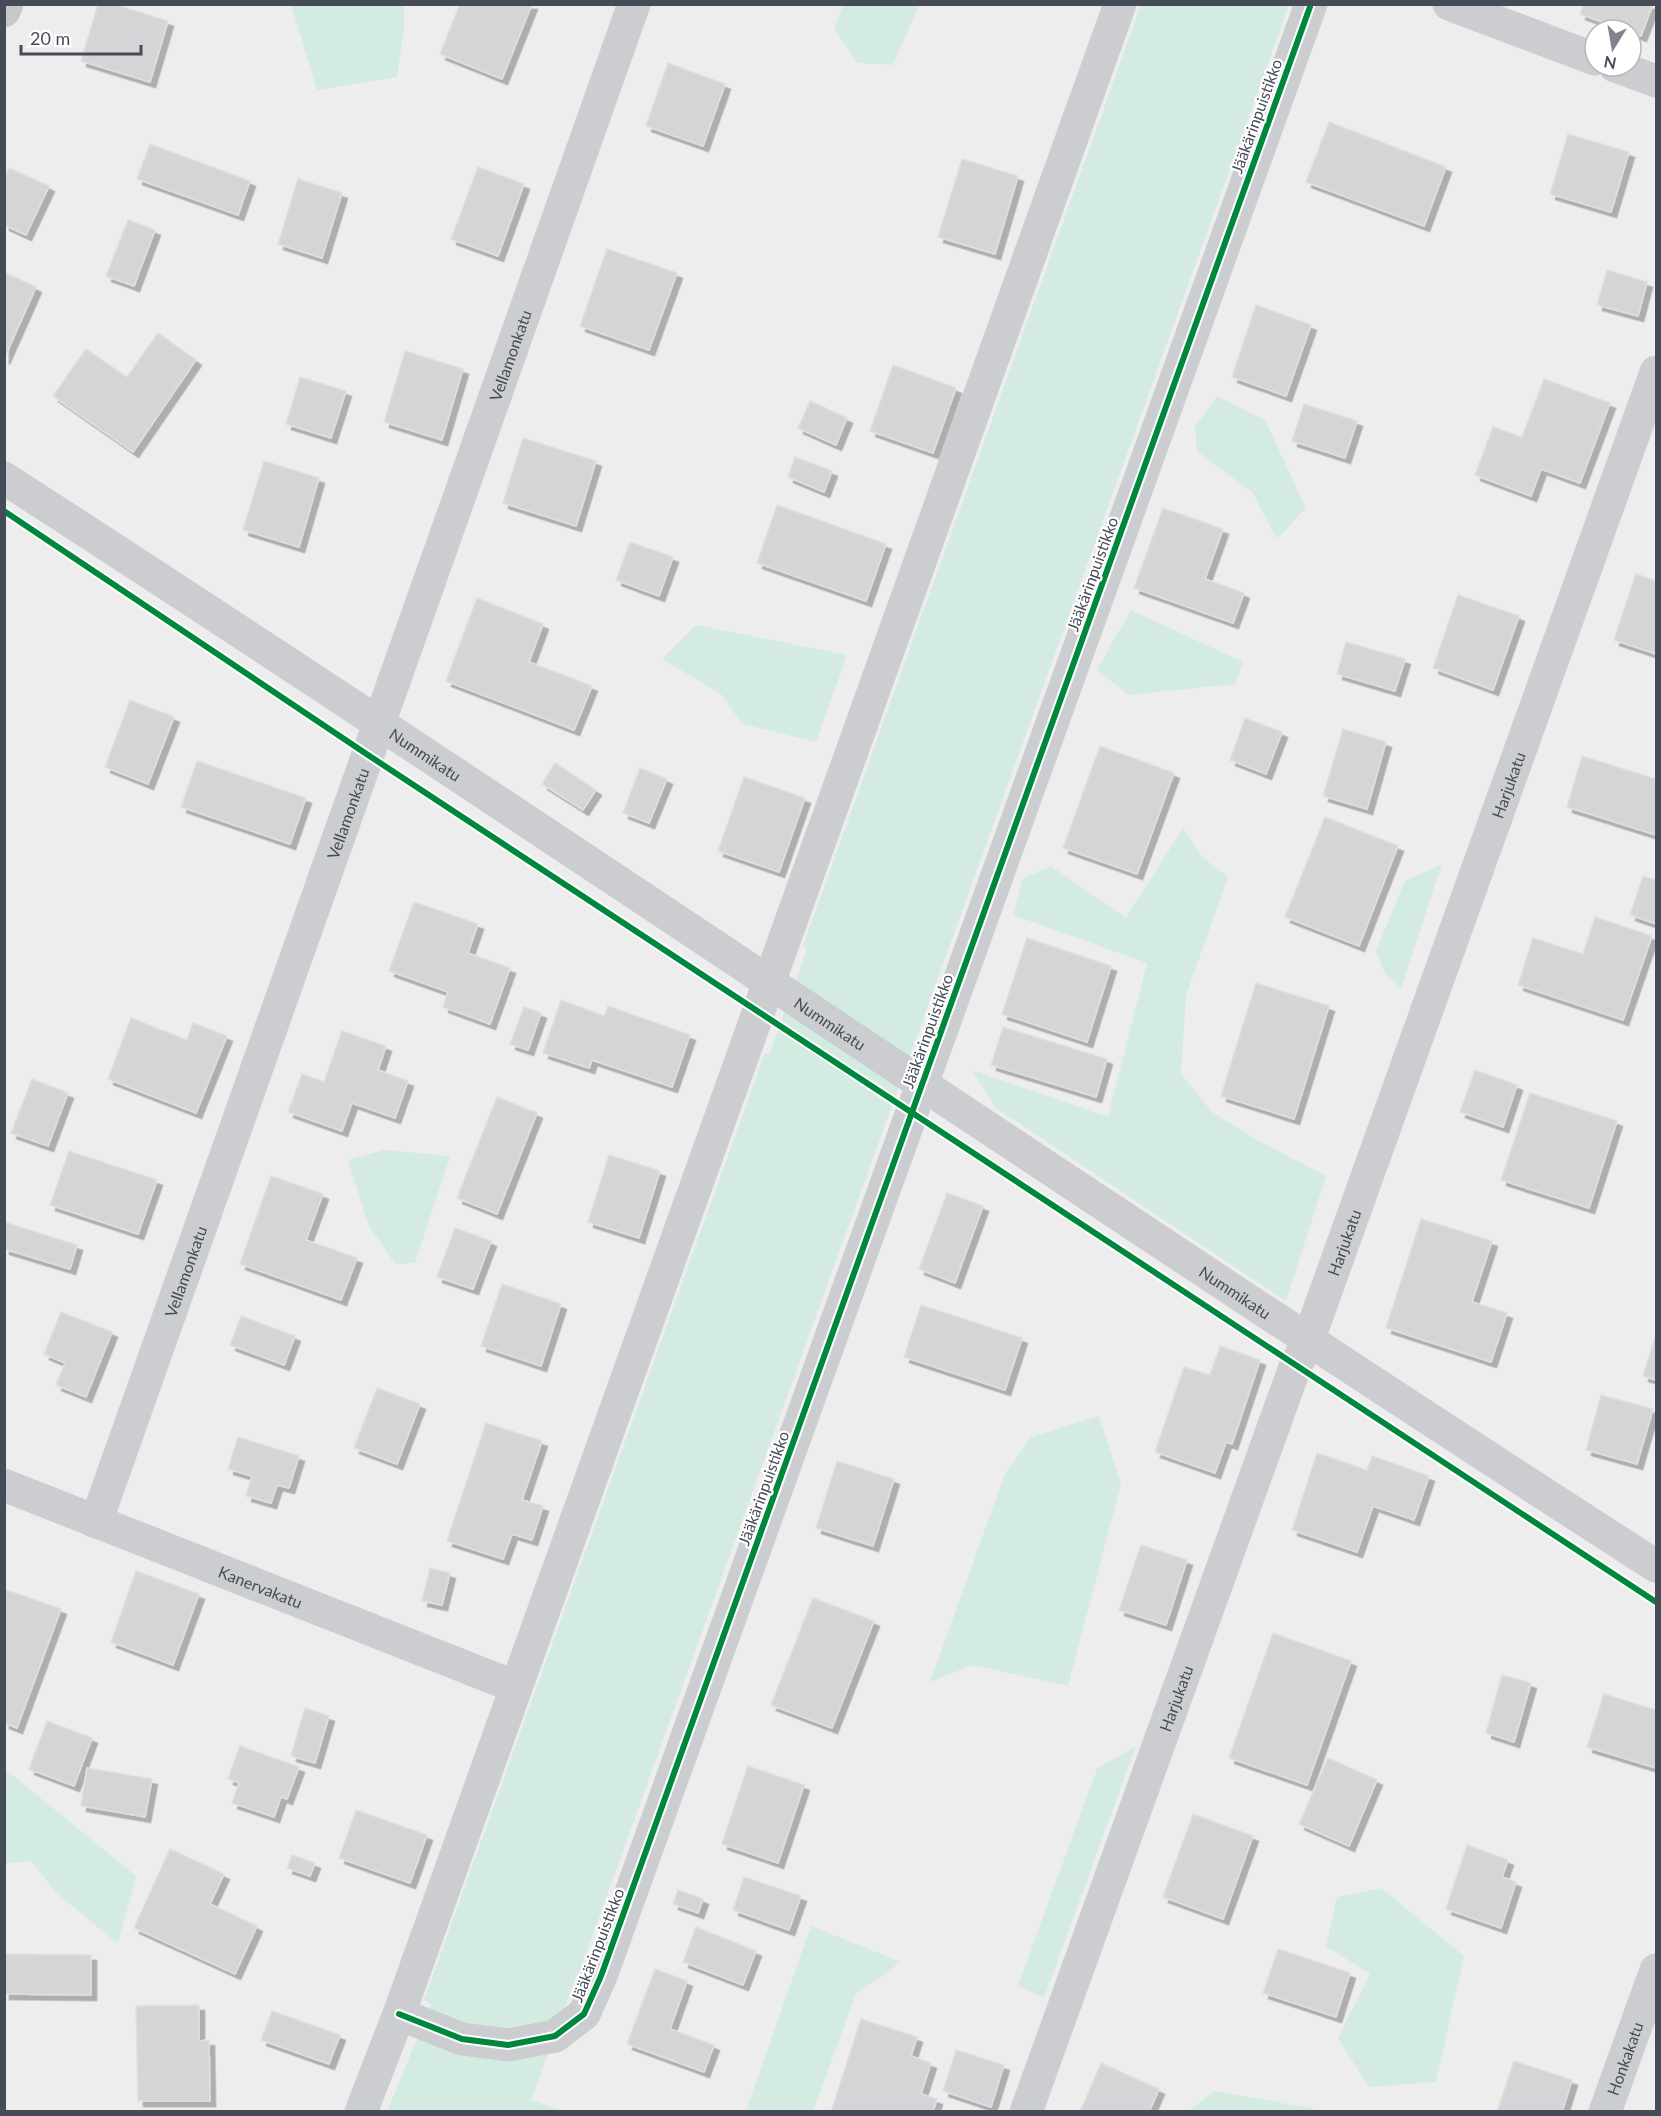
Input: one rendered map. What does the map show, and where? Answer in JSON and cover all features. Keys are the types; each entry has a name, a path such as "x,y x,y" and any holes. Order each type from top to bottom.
{"main road":[{"path":"4,11 7,4"}],"street":[{"name":"Vellamonkatu","path":"96,1522 634,4"},
{"path":"361,2112 399,2014 1120,4"},
{"name":"Jääkärinpuistikko","path":"399,2014 462,2038 508,2045 555,2036 584,2014 602,1976 1311,4"},
{"path":"1449,4 1583,54"},
{"name":"Harjukatu","path":"1026,2112 1295,1366 1308,1341 1656,372"},
{"name":"Nummikatu","path":"4,478 770,980 1308,1341 1656,1566"},
{"name":"Kanervakatu","path":"4,1485 516,1687"},
{"name":"Honkakatu","path":"1605,2112 1656,1970"}],"green space":[{"path":"291,5 404,5 404,26 397,77 317,90"},
{"path":"843,5 919,5 893,65 858,63 834,29"},
{"path":"1141,5 1289,5 580,1970 531,2100 561,2111 387,2112 431,2004 424,2000 765,1053 769,1055 807,949 803,946"},
{"path":"1217,396 1265,420 1306,508 1277,539 1252,492 1197,451 1195,427"},
{"path":"1131,610 1243,662 1235,684 1129,695 1097,670"},
{"path":"696,625 847,655 816,742 742,724 721,694 662,659"},
{"path":"1183,828 1202,857 1228,877 1186,995 1181,1074 1212,1112 1255,1139 1326,1176 1286,1301 996,1108 972,1070 1108,1117 1147,963 1013,915 1022,879 1051,866 1126,918"},
{"path":"1442,864 1401,988 1385,974 1376,951 1405,881"},
{"path":"384,1150 450,1156 415,1263 395,1264 368,1224 348,1160"},
{"path":"1099,1416 1121,1484 1068,1686 973,1665 930,1682 1005,1474 1031,1437"},
{"path":"1136,1746 1044,1998 1018,1986 1097,1769"},
{"path":"5,1769 136,1876 118,1944 56,1892 31,1861 5,1864"},
{"path":"1381,1888 1464,1956 1436,2082 1369,2087 1338,2038 1370,1974 1326,1946 1337,1897"},
{"path":"811,1926 901,1962 856,1994 813,2111 746,2111"},
{"path":"1214,2091 1315,2109 1315,2111 1189,2111"}],"building":[{"path":"98,4 113,4 168,21 150,82 81,61"},
{"path":"460,4 532,4 502,79 440,54"},
{"path":"1584,4 1653,4 1643,31 1643,18 1591,18 1580,14"},
{"path":"668,63 725,84 703,146 646,126"},
{"path":"1329,122 1446,167 1424,226 1306,182"},
{"path":"1568,134 1629,152 1611,212 1550,194"},
{"path":"150,144 250,181 238,215 137,179"},
{"path":"962,159 1018,176 995,254 938,237"},
{"path":"478,167 524,184 498,256 451,239"},
{"path":"9,168 49,186 26,235 4,225 4,178"},
{"path":"298,179 342,193 322,258 278,244"},
{"path":"128,220 155,230 134,286 106,276"},
{"path":"607,249 677,273 649,350 580,326"},
{"path":"1607,270 1647,282 1638,316 1597,305"},
{"path":"4,272 36,287 4,359"},
{"path":"1256,305 1311,325 1286,396 1232,377"},
{"path":"158,333 196,360 133,452 53,396 86,349 127,377"},
{"path":"405,351 463,369 442,440 384,422"},
{"path":"893,365 956,388 933,453 870,431"},
{"path":"300,377 346,391 331,438 286,424"},
{"path":"1544,379 1610,403 1580,483 1541,469 1531,496 1475,475 1493,427 1522,437"},
{"path":"810,401 847,418 836,445 798,428"},
{"path":"1304,404 1357,421 1345,458 1292,441"},
{"path":"523,438 596,461 576,526 503,503"},
{"path":"795,457 832,471 824,492 788,477"},
{"path":"264,461 319,478 299,547 243,530"},
{"path":"777,505 886,544 866,601 757,563"},
{"path":"1163,508 1223,529 1205,579 1244,593 1233,623 1134,588"},
{"path":"630,542 673,557 659,596 616,580"},
{"path":"1636,574 1656,581 1656,654 1614,640"},
{"path":"1458,595 1519,616 1493,690 1433,668"},
{"path":"477,598 543,624 529,662 592,686 574,730 446,681"},
{"path":"1346,642 1405,659 1395,691 1337,674"},
{"path":"130,700 174,717 148,784 105,767"},
{"path":"1245,718 1282,732 1266,774 1230,760"},
{"path":"1343,729 1386,742 1367,809 1323,796"},
{"path":"1100,746 1174,773 1137,874 1063,848"},
{"path":"1582,756 1656,779 1656,835 1567,807"},
{"path":"197,761 306,798 290,844 181,807"},
{"path":"555,763 596,790 583,810 542,784"},
{"path":"640,768 667,779 649,823 623,813"},
{"path":"744,777 805,798 779,872 718,851"},
{"path":"1325,817 1398,846 1359,946 1285,917"},
{"path":"1643,876 1656,880 1656,924 1630,915"},
{"path":"414,902 478,924 468,953 510,968 490,1024 443,1007 448,992 389,971"},
{"path":"1595,917 1652,936 1623,1020 1518,985 1533,938 1583,954"},
{"path":"1027,938 1111,966 1087,1042 1002,1014"},
{"path":"1256,983 1329,1006 1294,1119 1221,1096"},
{"path":"561,1000 604,1016 608,1006 690,1035 672,1087 592,1060 589,1068 543,1053"},
{"path":"524,1007 541,1013 528,1050 510,1044"},
{"path":"131,1018 187,1040 193,1023 227,1036 196,1113 108,1079"},
{"path":"1003,1027 1107,1059 1096,1097 991,1065"},
{"path":"342,1031 386,1046 378,1070 408,1081 395,1118 352,1103 342,1131 288,1112 302,1074 324,1082"},
{"path":"1475,1070 1517,1085 1503,1127 1460,1112"},
{"path":"32,1079 68,1093 48,1146 11,1133"},
{"path":"1530,1093 1617,1121 1589,1208 1501,1180"},
{"path":"497,1097 537,1113 497,1214 457,1198"},
{"path":"69,1151 157,1180 138,1234 50,1205"},
{"path":"609,1155 660,1171 639,1238 588,1222"},
{"path":"271,1176 323,1194 306,1240 357,1258 341,1300 240,1264"},
{"path":"947,1193 983,1206 955,1283 919,1269"},
{"path":"1421,1219 1492,1241 1472,1302 1507,1313 1491,1362 1386,1328"},
{"path":"4,1222 77,1245 70,1269 4,1249"},
{"path":"455,1228 491,1241 473,1289 437,1277"},
{"path":"502,1284 561,1304 541,1366 481,1346"},
{"path":"921,1305 1022,1338 1005,1390 904,1357"},
{"path":"61,1312 112,1332 86,1397 56,1385 65,1363 44,1354"},
{"path":"241,1316 295,1336 284,1365 230,1345"},
{"path":"1656,1334 1656,1380 1643,1376"},
{"path":"1220,1346 1260,1360 1232,1444 1226,1442 1215,1473 1155,1452 1184,1367 1210,1375"},
{"path":"377,1388 420,1404 397,1464 354,1448"},
{"path":"1601,1395 1653,1409 1637,1464 1586,1450"},
{"path":"486,1423 542,1441 522,1500 543,1506 532,1540 512,1534 503,1559 447,1541"},
{"path":"238,1437 299,1456 289,1488 277,1485 271,1503 246,1496 252,1476 228,1469"},
{"path":"1317,1453 1367,1470 1372,1456 1429,1476 1414,1520 1373,1506 1357,1552 1292,1530"},
{"path":"837,1461 894,1479 873,1546 816,1528"},
{"path":"1141,1545 1187,1560 1166,1625 1119,1610"},
{"path":"430,1568 450,1573 442,1605 422,1601"},
{"path":"136,1571 199,1594 173,1665 111,1642"},
{"path":"4,1589 61,1609 17,1728 4,1723"},
{"path":"813,1598 874,1621 832,1728 771,1705"},
{"path":"1273,1633 1351,1661 1307,1785 1229,1758"},
{"path":"1502,1675 1531,1683 1514,1742 1486,1733"},
{"path":"1604,1694 1656,1710 1656,1768 1587,1747"},
{"path":"305,1708 329,1716 315,1763 291,1756"},
{"path":"47,1721 92,1738 74,1786 29,1769"},
{"path":"240,1746 299,1767 287,1799 281,1797 274,1817 232,1803 239,1783 228,1779"},
{"path":"1328,1758 1377,1780 1349,1846 1299,1824"},
{"path":"748,1766 804,1785 778,1863 722,1844"},
{"path":"87,1768 152,1779 145,1817 81,1806"},
{"path":"356,1810 427,1835 410,1883 339,1858"},
{"path":"1193,1814 1253,1836 1223,1919 1163,1897"},
{"path":"1467,1845 1508,1860 1502,1877 1516,1882 1501,1928 1446,1909"},
{"path":"170,1849 224,1874 210,1904 257,1926 235,1974 134,1928"},
{"path":"292,1855 315,1863 310,1876 287,1868"},
{"path":"744,1877 801,1896 789,1930 733,1910"},
{"path":"678,1890 703,1899 698,1913 673,1904"},
{"path":"696,1927 756,1951 743,1985 683,1962"},
{"path":"1278,1949 1350,1973 1336,2017 1263,1993"},
{"path":"4,1954 91,1955 91,1995 4,1994"},
{"path":"655,1969 687,1981 670,2029 714,2045 704,2072 627,2044"},
{"path":"199,2005 199,2041 209,2040 210,2101 138,2101 136,2006"},
{"path":"272,2011 340,2035 329,2064 261,2040"},
{"path":"861,2019 917,2037 911,2056 931,2063 921,2094 937,2099 933,2112 831,2112"},
{"path":"956,2050 1004,2065 991,2107 943,2091"},
{"path":"1514,2061 1572,2080 1562,2112 1497,2112"},
{"path":"1101,2063 1159,2089 1149,2112 1080,2112"}],"cycle path":[{"path":"399,2014 462,2039 508,2045 555,2036 584,2014 601,1976 1311,4"},
{"path":"4,511 368,755 1656,1602"}]}
